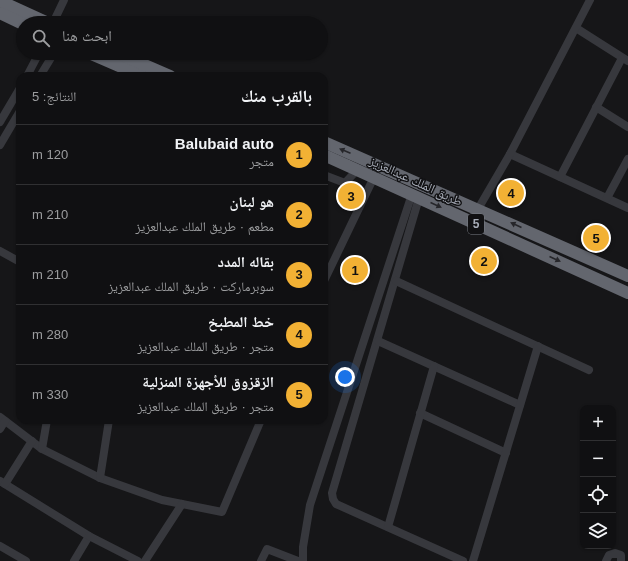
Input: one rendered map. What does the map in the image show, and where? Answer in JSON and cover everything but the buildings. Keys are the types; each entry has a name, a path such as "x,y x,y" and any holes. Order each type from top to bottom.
{"highway":[{"path":"0,0 33,16"},
{"path":"0,13 16,21"},
{"path":"105,60 133,72"},
{"path":"132,60 161,72"},
{"name":"طريق الملك عبدالعزيز","path":"328,144 628,276"},
{"name":"طريق الملك عبدالعزيز","path":"328,157 628,292"}],"street":[{"path":"56,16 64,0"},
{"path":"478,209 510,154 590,0"},
{"path":"560,177 596,107 625,60 576,28"},
{"path":"29,72 35,60"},
{"path":"42,72 50,60"},
{"path":"0,122 16,95"},
{"path":"596,107 628,127"},
{"path":"0,146 16,118"},
{"path":"510,154 628,208"},
{"path":"607,198 628,161"},
{"path":"328,177 345,183 358,170"},
{"path":"328,273 374,178"},
{"path":"415,196 396,281 332,493 336,504 463,561"},
{"path":"303,561 303,547 310,505 415,196"},
{"path":"0,251 16,260"},
{"path":"396,281 589,370"},
{"path":"378,341 520,405"},
{"path":"473,561 538,346"},
{"path":"388,527 434,366"},
{"path":"420,413 506,452"},
{"path":"0,429 3,419 42,449 100,478 162,500 222,512 259,424"},
{"path":"42,449 47,424"},
{"path":"100,478 108,424"},
{"path":"32,441 2,483 89,536 138,561"},
{"path":"145,561 182,504"},
{"path":"74,561 89,536"},
{"path":"0,546 21,560"},
{"path":"261,561 267,549 298,561"},
{"path":"606,561 609,555 615,553 621,555 622,561"}],"place":[{"name":"خط المطبخ","path":"511,193"},
{"name":"بقاله المدد","path":"351,196"},
{"name":"الزقزوق للأجهزة المنزلية","path":"596,238"},
{"name":"هو لبنان","path":"484,261"},
{"name":"Balubaid auto","path":"355,270"}]}
